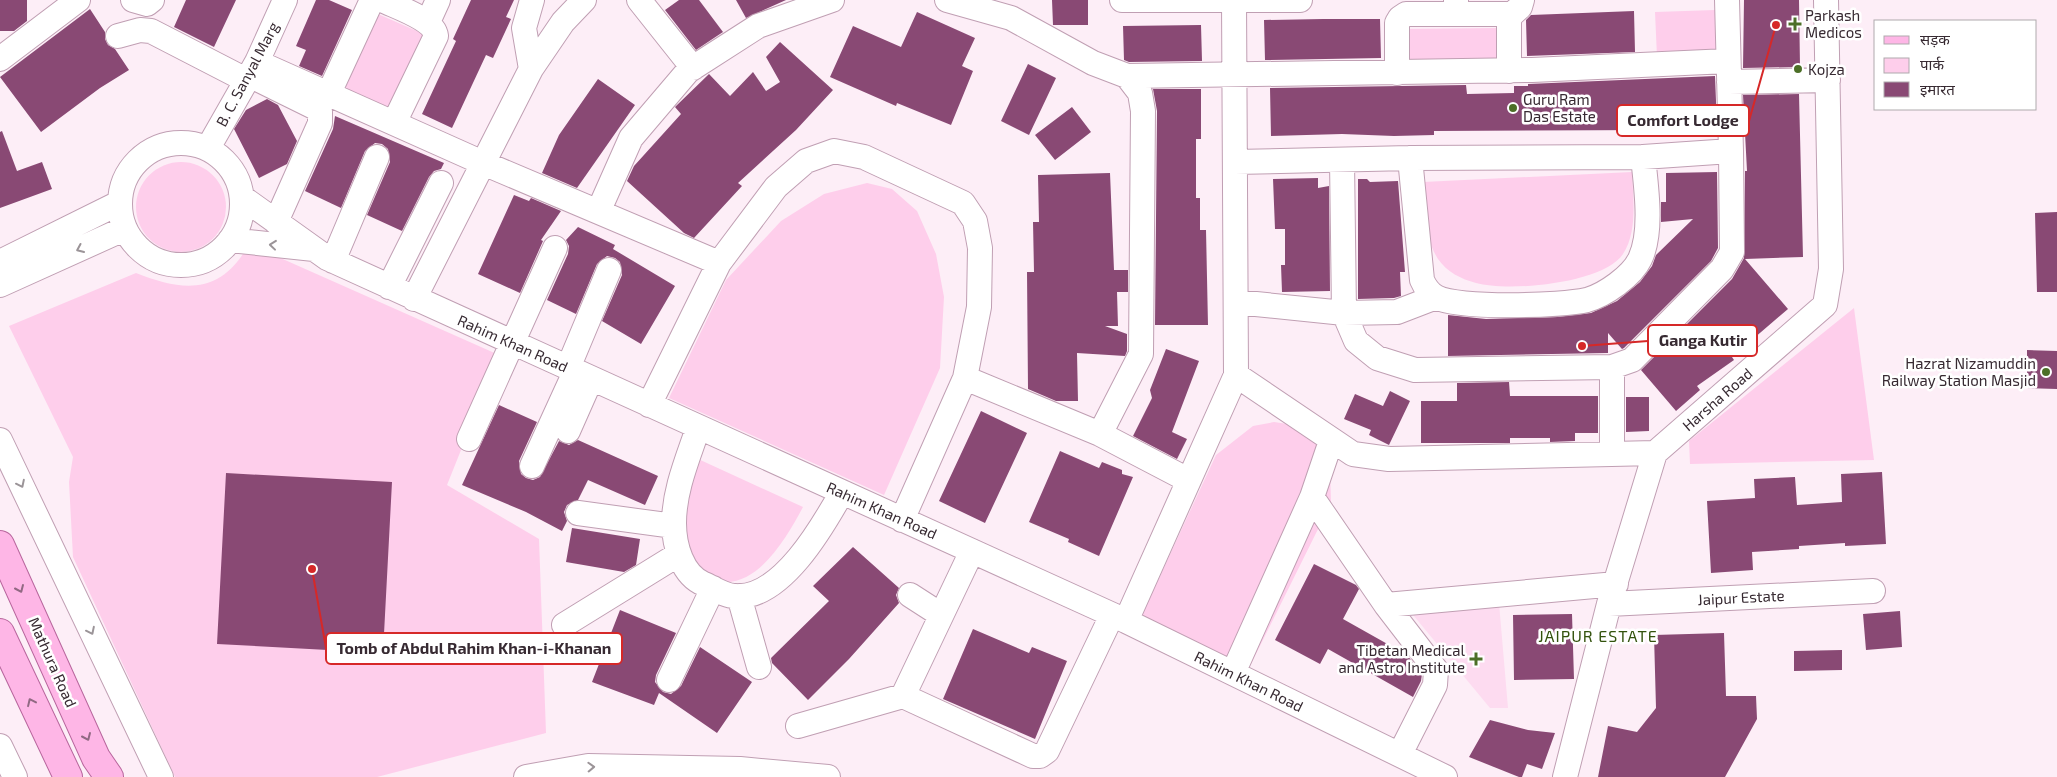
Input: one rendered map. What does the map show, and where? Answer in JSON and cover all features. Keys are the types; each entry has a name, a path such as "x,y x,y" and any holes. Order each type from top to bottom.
{"main road":[{"name":"Mathura Road","path":"0,545 96,758 109,777"},
{"path":"0,633 68,777"}],"street":[{"path":"0,59 78,0"},
{"path":"133,0 147,4 152,0"},
{"name":"B. C. Sanyal Marg","path":"208,148 251,73 285,0"},
{"path":"329,93 372,0"},
{"path":"382,0 428,22 435,30 436,36 394,123"},
{"path":"428,22 438,0"},
{"path":"531,68 524,28 532,0"},
{"path":"414,299 531,68 563,22 584,0"},
{"path":"638,0 693,68"},
{"path":"599,210 630,138 688,71 758,26 832,0"},
{"path":"947,0 1011,18 1093,63 1127,76 1508,71 1729,72 1828,80"},
{"path":"1122,0 1300,0"},
{"path":"1342,160 1344,313 1356,341 1378,358 1415,370 1612,367 1632,360 1722,269 1732,252 1727,0"},
{"name":"Harsha Road","path":"1656,452 1825,305 1831,269 1826,0"},
{"path":"798,726 903,696 1033,756 1040,756 1047,751 1119,618 1188,480 1236,374 1234,1"},
{"path":"1397,73 1397,23 1406,14 1461,7 1506,14 1516,9"},
{"path":"1508,71 1516,9"},
{"path":"118,36 140,30 151,31 251,73 316,108 320,112 320,123 276,222"},
{"path":"251,73 329,93 483,163 599,210 720,263"},
{"path":"1100,434 1141,354 1143,112 1140,93 1127,76"},
{"path":"190,142 208,148 225,160 237,178 243,198 241,218 230,240 222,250 205,260 187,265 168,264 150,257 135,245 124,229 119,203 120,192 126,174 138,159 153,148 171,143 190,142"},
{"path":"649,405 720,263 776,187 806,161 834,151 864,157 963,203 975,221 980,248 979,307 965,378 902,520"},
{"path":"1235,162 1410,158 1643,157 1730,151"},
{"path":"324,255 377,157"},
{"path":"1410,158 1422,280 1427,290 1436,297 1447,301 1473,304 1513,304 1588,300 1602,294 1632,270 1640,258 1645,241 1647,202 1643,157"},
{"path":"389,287 437,193 457,214"},
{"name":"Rahim Khan Road","path":"243,198 324,255 389,287 1119,618 1445,777"},
{"path":"0,278 119,203"},
{"path":"0,278 124,229"},
{"name":"Rahim Khan Road","path":"230,240 324,255"},
{"path":"468,439 556,248"},
{"path":"568,431 578,373 609,270"},
{"path":"1236,302 1344,313 1397,312 1436,297"},
{"path":"1612,367 1612,453"},
{"path":"532,466 578,373"},
{"path":"1236,374 1331,441 1353,454 1389,459 1656,452 1612,594 1565,777"},
{"path":"965,378 1100,434 1188,480"},
{"path":"698,428 680,485 674,520 679,554 690,575 713,588 739,596 753,594 781,577 813,542 842,492"},
{"path":"0,440 161,777"},
{"path":"1233,673 1312,497 1331,441"},
{"path":"1312,497 1386,605 1436,670 1436,685 1400,754"},
{"path":"585,508 674,520"},
{"path":"903,696 972,551"},
{"path":"564,625 679,554"},
{"path":"669,680 713,588"},
{"name":"Jaipur Estate","path":"1386,605 1612,594 1874,591"},
{"path":"910,595 941,615"},
{"path":"739,596 759,667"},
{"path":"0,746 15,777"},
{"path":"526,777 588,766 740,769 828,777"}],"shaded area":[{"name":"Tibetan Medical and Astro Institute","path":"1499,603 1508,708 1490,708 1409,610"}],"green space":[{"path":"1715,10 1716,56 1657,57 1655,12"},
{"path":"378,14 426,35 392,112 344,91"},
{"path":"1499,28 1499,64 1403,66 1402,29"},
{"path":"181,162 198,165 213,175 223,190 226,207 223,224 213,239 198,249 181,252 164,249 149,239 139,224 136,207 139,190 149,175 164,165"},
{"path":"1632,172 1634,214 1628,245 1623,254 1612,264 1596,272 1576,279 1554,283 1531,286 1491,286 1465,279 1450,271 1438,259 1433,250 1427,232 1423,182"},
{"path":"867,183 892,189 917,211 936,254 944,297 940,368 884,495 669,398 726,280 781,221 824,194"},
{"path":"249,244 499,355 447,485 539,539 546,733 377,777 175,777 73,557 69,482 73,457 9,326 136,273 170,284 185,286 200,285 214,281 226,273 238,261"},
{"path":"1854,308 1874,460 1690,464 1689,441"},
{"path":"1274,422 1301,426 1319,448 1330,469 1331,503 1247,672 1141,617 1216,455 1253,426"},
{"path":"696,458 803,507 781,544 771,556 761,567 736,581 719,581 691,568 682,513"}],"building":[{"path":"0,0 27,0 27,21 14,31 0,31"},
{"path":"186,0 236,0 214,47 174,27"},
{"path":"316,0 329,0 352,10 322,76 299,66 306,50 296,46"},
{"path":"471,0 514,0 506,17 511,19 493,58 486,55 452,128 422,114 456,41 453,39"},
{"path":"679,0 699,0 723,32 696,50 665,10"},
{"path":"736,0 786,0 746,18"},
{"path":"1052,0 1088,0 1088,25 1053,25"},
{"path":"1744,0 1799,0 1800,67 1743,68"},
{"path":"90,9 105,32 105,39 108,45 115,49 129,70 100,88 41,132 0,77"},
{"path":"1634,11 1635,52 1527,56 1526,20 1531,15"},
{"path":"917,12 975,38 962,66 973,71 951,125 897,103 896,106 830,77 853,26 901,47"},
{"path":"1380,19 1381,58 1265,60 1264,20"},
{"path":"1201,25 1202,61 1129,62 1124,60 1123,26"},
{"path":"780,42 833,90 796,130 738,183 742,186 694,238 684,233 627,181 634,166 681,114 675,107 709,74 730,96 753,72 766,91 780,82 766,57"},
{"path":"1028,64 1056,78 1029,135 1001,121"},
{"path":"1715,76 1717,126 1659,130 1434,131 1434,135 1394,136 1342,134 1271,136 1270,88 1466,85 1467,94 1514,93 1514,86 1528,86 1528,84"},
{"path":"598,79 635,105 577,188 542,173 559,135"},
{"path":"1153,89 1201,89 1201,139 1196,139 1196,198 1200,198 1200,230 1206,230 1208,325 1155,325 1157,111"},
{"path":"1799,94 1803,257 1745,259 1788,309 1732,357 1734,360 1697,386 1700,390 1676,411 1641,370 1732,279 1744,258 1745,171 1747,171 1743,95"},
{"path":"267,99 278,105 297,141 287,164 259,178 234,129 246,110"},
{"path":"1072,107 1091,132 1055,160 1035,135"},
{"path":"335,116 444,163 441,169 434,171 429,177 402,231 367,215 390,162 388,149 382,144 375,143 365,151 341,208 305,191 333,129"},
{"path":"2,131 17,171 42,162 52,189 0,208 0,132"},
{"path":"1717,172 1718,248 1711,261 1624,348 1622,349 1608,333 1608,353 1448,356 1448,315 1486,319 1557,317 1591,313 1617,301 1640,282 1652,266 1656,255 1693,219 1661,222 1661,202 1666,202 1666,173"},
{"path":"1110,173 1114,270 1128,270 1128,292 1117,292 1118,326 1105,326 1127,334 1127,351 1125,356 1077,353 1078,401 1056,401 1028,389 1027,272 1034,272 1033,222 1039,222 1038,175"},
{"path":"1318,178 1318,188 1329,186 1330,291 1282,292 1281,265 1285,265 1285,229 1275,229 1273,179"},
{"path":"1358,179 1367,179 1370,182 1398,181 1405,272 1400,272 1401,296 1394,298 1358,299"},
{"path":"514,195 529,201 531,198 561,211 541,240 543,241 520,293 478,274"},
{"path":"2057,212 2057,292 2037,292 2035,213"},
{"path":"578,227 615,245 613,249 675,286 641,344 602,321 622,275 620,262 615,258 607,256 597,264 576,314 547,300 568,254 569,246 566,240"},
{"path":"1166,349 1199,361 1172,432 1187,439 1177,459 1133,436 1152,398 1150,390"},
{"path":"2027,350 2057,351 2057,389 2027,388"},
{"path":"1509,382 1510,396 1598,396 1598,433 1575,433 1575,441 1550,442 1550,438 1510,438 1510,443 1421,443 1421,401 1457,401 1457,383"},
{"path":"1390,391 1410,401 1389,445 1369,435 1371,430 1344,419 1355,394 1383,406"},
{"path":"1626,397 1649,397 1649,431 1626,432"},
{"path":"499,405 537,422 519,461 521,474 526,478 533,480 540,477 559,441 569,445 578,440 658,476 645,505 588,480 578,500 567,505 564,512 567,521 562,531 526,512 462,485"},
{"path":"981,411 1027,433 985,523 939,501"},
{"path":"1060,451 1099,468 1102,462 1122,470 1122,474 1133,477 1099,556 1068,542 1069,539 1029,522"},
{"path":"1882,472 1886,544 1845,546 1845,543 1799,546 1799,549 1752,552 1753,570 1711,573 1707,501 1755,498 1754,479 1795,477 1797,505 1842,502 1841,474"},
{"path":"226,473 392,482 383,653 217,644"},
{"path":"572,528 640,539 636,565 624,572 566,562"},
{"path":"853,547 899,588 896,595 899,603 849,659 808,700 772,663 771,658 829,601 813,586"},
{"path":"1314,564 1356,585 1359,589 1343,619 1407,655 1422,674 1421,681 1413,697 1328,649 1320,664 1275,640"},
{"path":"620,610 676,633 656,675 655,682 663,692 671,694 681,686 700,647 752,682 717,733 659,693 654,705 592,682"},
{"path":"1900,611 1902,647 1866,650 1863,614"},
{"path":"1572,614 1574,679 1514,680 1513,615"},
{"path":"973,629 1029,653 1032,647 1067,661 1035,739 943,699"},
{"path":"1724,633 1726,696 1756,696 1757,719 1725,777 1598,777 1608,726 1637,732 1656,708 1654,635"},
{"path":"1842,650 1842,670 1794,671 1794,651"},
{"path":"1490,720 1528,730 1555,733 1542,769 1527,764 1522,777 1519,777 1469,757"}],"place":[{"name":"Parkash Medicos","path":"1795,24"},
{"name":"Comfort Lodge","path":"1776,25"},
{"name":"Kojza","path":"1798,69"},
{"name":"Guru Ram Das Estate","path":"1513,108"},
{"name":"Ganga Kutir","path":"1582,346"},
{"name":"Hazrat Nizamuddin Railway Station Masjid","path":"2046,372"},
{"name":"Tomb of Abdul Rahim Khan-i-Khanan","path":"312,569"},
{"name":"Tibetan Medical and Astro Institute","path":"1476,659"}],"district":[{"name":"JAIPUR ESTATE","path":"1598,635"}]}
